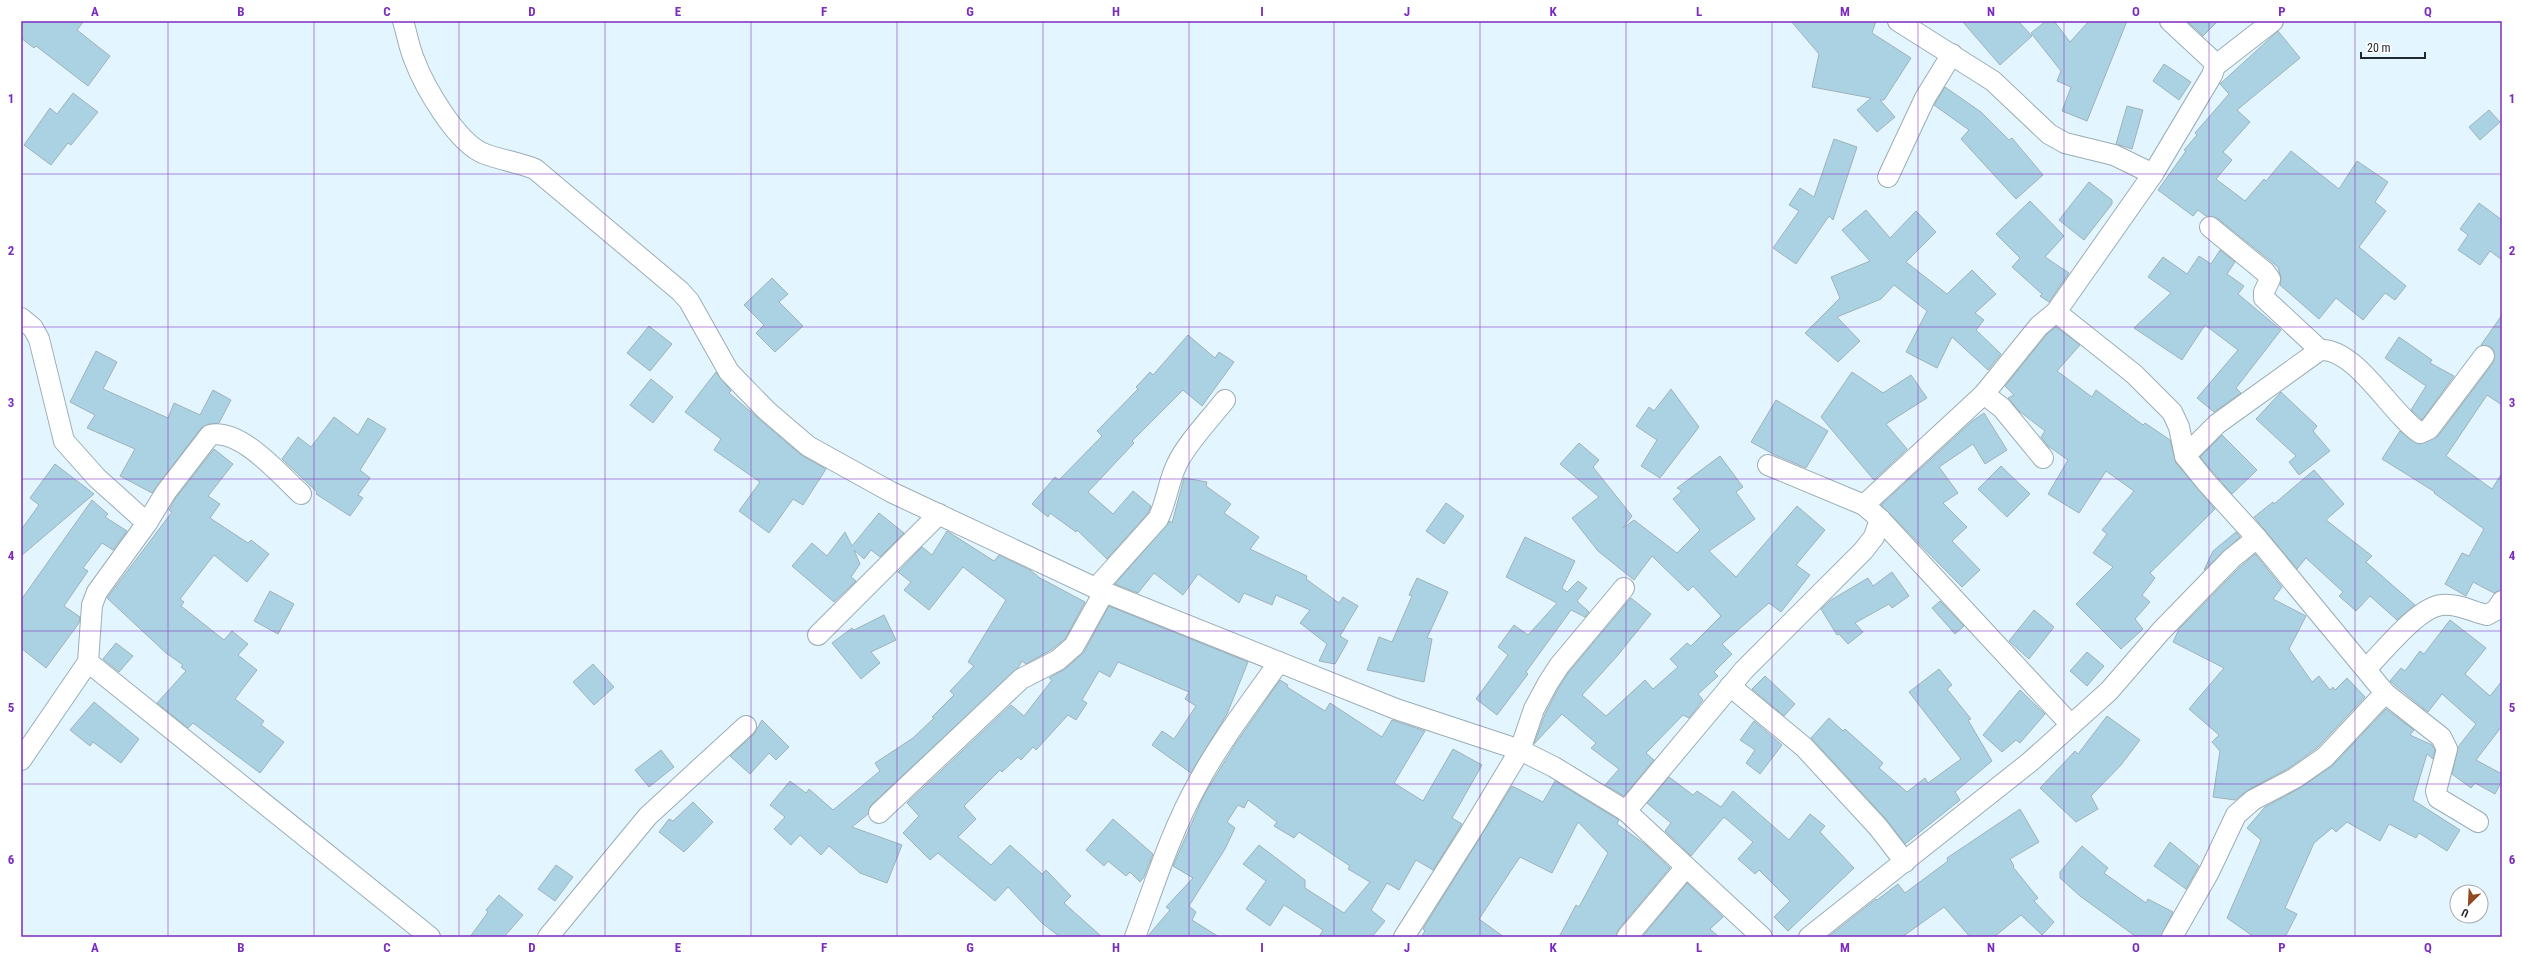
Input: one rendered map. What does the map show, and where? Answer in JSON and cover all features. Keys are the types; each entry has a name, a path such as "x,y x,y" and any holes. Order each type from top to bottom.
{"street":[{"path":"403,21 414,60 443,116 469,144 484,154 512,160 535,169 680,291 688,301 729,372 766,410 808,446 890,492 1100,590 1396,709 1520,750 1554,767 1626,811 1762,937"},
{"path":"1898,21 1993,81 2049,134 2065,143 2114,154 2153,174"},
{"path":"2170,21 2215,66"},
{"path":"1864,505 1984,394 2039,326 2056,312 2153,174 2212,75 2215,66 2273,21"},
{"path":"1888,176 1925,98 1952,54"},
{"path":"2210,227 2265,272 2270,279 2264,292 2264,298 2320,350 2335,353 2361,371 2407,422 2420,433 2429,429 2484,356"},
{"path":"2056,312 2134,374 2172,412 2179,426 2185,456 2257,538 2386,693 2431,728 2446,743 2447,755 2438,786 2438,798 2478,822"},
{"path":"21,318 33,328 39,339 64,441 97,478 147,523"},
{"path":"2185,456 2217,424 2320,350"},
{"path":"1984,394 2002,408 2043,458"},
{"path":"879,813 1021,680 1058,660 1074,646 1100,590 1158,519 1164,506 1170,478 1178,462 1225,400"},
{"path":"21,760 88,662 92,605 97,592 147,523 166,492 210,435 217,434 233,437 253,450 301,494"},
{"path":"1768,465 1864,505 1880,519 2071,725"},
{"path":"818,635 939,514"},
{"path":"1626,811 1730,686 1863,551 1874,537 1880,519"},
{"path":"1809,937 2030,762 2109,691 2161,631 2232,558 2257,538"},
{"path":"1404,937 1520,750 1534,709 1555,672 1624,588"},
{"path":"2366,669 2417,618 2432,607 2452,605 2487,615 2496,610 2502,601"},
{"path":"88,662 430,937"},
{"path":"1135,937 1163,863 1197,784 1218,748 1279,662"},
{"path":"1730,686 1804,748 1878,827 1905,862"},
{"path":"2172,937 2209,872 2236,815 2253,800 2295,778 2325,757 2386,693"},
{"path":"548,937 648,816 746,726"},
{"path":"1627,937 1686,867"}],"building":[{"path":"21,21 84,21 77,30 110,56 88,86 36,46 34,48 21,38"},
{"path":"1791,21 1876,21 1872,33 1911,58 1884,100 1880,100 1895,117 1877,132 1857,110 1871,98 1812,87 1819,54"},
{"path":"1962,21 2018,21 2032,36 2000,65"},
{"path":"2046,21 2054,21 2070,42 2089,21 2127,21 2087,121 2062,111 2071,87 2057,81 2061,71 2031,33"},
{"path":"2187,21 2218,21 2203,36"},
{"path":"2278,31 2300,58 2237,110 2250,122 2223,152 2232,160 2216,179 2245,201 2264,179 2266,181 2291,151 2339,189 2357,161 2388,182 2375,202 2386,211 2359,247 2406,286 2395,300 2385,293 2363,320 2336,298 2319,319 2280,285 2281,278 2278,267 2217,218 2206,216 2198,210 2193,216 2158,190 2186,151 2184,150 2197,135 2195,133 2229,94 2220,84"},
{"path":"2164,64 2191,82 2179,100 2153,81"},
{"path":"1945,87 1981,112 2009,140 2012,138 2043,175 2016,199 1961,139 1969,130 1934,105"},
{"path":"73,93 98,112 71,145 68,143 51,165 24,145 50,108 57,114"},
{"path":"2127,106 2143,110 2132,149 2116,144"},
{"path":"2489,110 2500,122 2480,140 2469,127"},
{"path":"1834,139 1857,147 1833,220 1829,216 1796,264 1773,248 1799,211 1789,205 1800,188 1814,197"},
{"path":"2089,182 2112,200 2112,204 2084,240 2059,220"},
{"path":"2030,201 2064,236 2045,257 2069,273 2049,302 2040,296 2042,294 2012,267 2020,258 1996,234"},
{"path":"2479,203 2502,220 2502,260 2490,251 2480,265 2458,250 2468,235 2460,229"},
{"path":"1866,210 1890,238 1916,211 1936,232 1906,262 1947,294 1972,270 1996,294 1975,313 1984,320 1976,330 2001,354 1988,370 1952,337 1937,368 1906,352 1927,311 1894,285 1881,299 1837,317 1860,341 1838,362 1805,333 1840,298 1831,277 1870,261 1842,230"},
{"path":"2220,250 2235,262 2227,274 2244,286 2238,294 2281,330 2236,388 2241,393 2214,412 2197,398 2238,350 2205,325 2182,360 2134,328 2171,293 2148,277 2163,257 2187,274 2199,256 2211,264"},
{"path":"772,278 788,294 779,302 803,326 775,352 756,333 764,325 744,305"},
{"path":"2502,315 2502,405 2487,395 2446,456 2492,489 2502,473 2502,590 2494,593 2473,582 2466,596 2445,584 2462,553 2469,556 2484,529 2434,493 2435,492 2382,459 2400,431 2419,444 2438,436 2493,363 2494,351 2491,347 2481,345"},
{"path":"649,326 672,344 650,371 627,353"},
{"path":"2056,327 2080,345 2057,371 2092,397 2096,390 2143,425 2145,423 2170,440 2176,463 2215,509 2150,573 2155,578 2142,595 2150,602 2135,619 2143,629 2121,649 2076,604 2113,567 2093,553 2107,534 2102,530 2134,491 2106,471 2079,513 2048,494 2068,460 2048,446 2041,437 2045,431 2019,411 2008,398 2014,395 2005,386 2047,334"},
{"path":"1188,335 1215,358 1219,352 1234,362 1202,406 1183,390 1132,441 1134,443 1088,492 1113,514 1133,491 1151,506 1148,513 1107,559 1077,530 1076,532 1050,513 1048,517 1032,504 1055,477 1059,480 1102,436 1097,431 1138,389 1136,387 1150,372 1153,375"},
{"path":"2399,337 2432,360 2430,363 2454,376 2422,420 2411,410 2426,386 2385,358"},
{"path":"96,351 117,362 103,389 168,418 174,403 200,415 213,390 231,400 219,423 209,424 201,428 152,493 120,476 135,449 87,428 95,415 70,402"},
{"path":"716,372 731,391 729,393 801,455 826,469 803,505 793,499 769,533 739,511 760,482 714,450 721,439 685,412"},
{"path":"1852,372 1883,393 1911,375 1927,398 1886,424 1907,449 1874,480 1821,417"},
{"path":"651,379 673,397 653,423 630,405"},
{"path":"1671,389 1699,427 1660,478 1641,466 1657,440 1636,426 1649,407 1654,411"},
{"path":"2281,392 2317,426 2313,431 2330,451 2299,475 2289,462 2296,456 2256,419"},
{"path":"1776,400 1828,431 1806,468 1775,455 1751,442"},
{"path":"1984,413 2007,450 1985,464 1973,444 1939,467 1958,493 1943,503 1967,527 1952,541 1980,570 1962,587 1881,505 1971,422"},
{"path":"334,417 358,435 368,418 386,429 360,470 370,478 358,495 363,498 350,516 316,494 317,492 282,459 298,437 311,447"},
{"path":"2222,435 2257,470 2232,494 2200,457"},
{"path":"1579,443 1599,460 1593,467 1632,516 1623,528 1634,520 1677,553 1700,530 1673,499 1682,491 1677,488 1720,456 1743,487 1736,492 1755,519 1709,551 1736,577 1797,506 1825,530 1796,565 1810,575 1781,612 1769,603 1722,644 1732,654 1714,672 1718,676 1698,694 1703,700 1689,718 1683,715 1646,753 1654,760 1624,796 1605,785 1619,769 1591,748 1596,743 1562,714 1534,744 1545,714 1558,689 1568,673 1631,598 1651,614 1618,655 1582,695 1606,716 1645,680 1653,689 1678,667 1670,659 1687,643 1691,646 1721,616 1693,586 1688,591 1652,556 1634,580 1598,551 1572,518 1599,497 1560,464"},
{"path":"214,449 233,464 208,496 220,504 210,518 248,543 251,540 269,554 247,582 214,555 180,599 184,602 181,606 224,640 232,631 248,644 238,655 257,670 235,699 264,721 261,725 284,742 260,773 193,723 188,728 157,703 186,671 181,667 183,665 166,653 107,598 172,512 169,510 175,499"},
{"path":"55,464 94,494 21,556 21,530 39,505 30,498"},
{"path":"2001,466 2030,494 2007,517 1978,489"},
{"path":"2314,470 2344,504 2326,520 2372,556 2366,562 2415,605 2397,620 2370,596 2356,611 2339,596 2343,592 2306,558 2297,569 2254,517 2273,502 2274,504"},
{"path":"1184,478 1207,482 1206,486 1231,504 1224,513 1259,537 1250,549 1307,576 1306,579 1339,603 1343,597 1358,606 1340,636 1348,641 1335,664 1319,661 1327,644 1300,623 1310,610 1276,595 1272,605 1244,593 1239,603 1198,574 1183,595 1154,573 1138,593 1115,584 1170,521 1172,523"},
{"path":"92,500 108,514 105,517 127,531 113,550 102,543 83,568 88,571 64,606 80,617 79,623 46,668 21,648 21,600"},
{"path":"1446,503 1464,516 1444,544 1426,531"},
{"path":"879,513 904,533 880,557 871,550 864,559 854,550 860,564 851,577 856,581 834,602 792,566 812,543 827,556 845,532 852,546"},
{"path":"947,531 994,561 999,555 1030,570 1040,578 1085,602 1065,639 1051,650 1026,664 1022,661 1018,668 871,805 868,814 852,827 902,845 887,883 860,873 829,846 821,855 800,835 791,845 774,829 785,817 770,805 790,781 806,793 809,789 833,810 880,771 875,763 913,738 934,718 932,717 954,695 950,691 974,666 968,662 1006,600 963,567 929,610 904,590 911,582 898,572 922,547 932,555"},
{"path":"2236,532 2240,537 2204,570 2213,551"},
{"path":"1525,537 1575,561 1562,588 1567,592 1578,581 1587,588 1577,601 1589,612 1585,617 1571,610 1526,672 1528,674 1497,715 1476,699 1508,655 1498,647 1514,625 1528,635 1557,603 1506,577"},
{"path":"2255,554 2282,587 2273,599 2306,616 2289,649 2312,682 2319,676 2330,690 2333,687 2335,690 2347,678 2365,697 2317,748 2289,768 2248,790 2235,800 2213,797 2220,751 2212,742 2219,735 2189,709 2224,668 2173,642 2179,629 2240,567"},
{"path":"1892,572 1909,596 1892,608 1889,604 1855,623 1863,632 1848,644 1839,634 1837,635 1821,609 1831,600 1868,578 1873,586"},
{"path":"1417,578 1448,592 1427,638 1432,639 1424,682 1367,670 1379,637 1392,642 1412,596 1409,595"},
{"path":"270,591 294,604 278,634 254,621"},
{"path":"1940,601 1964,626 1955,634 1932,608"},
{"path":"1109,606 1248,662 1227,714 1191,773 1152,745 1162,731 1174,739 1196,706 1185,699 1189,692 1118,662 1110,677 1099,671 1082,700 1087,703 1076,720 1068,715 1036,750 1033,747 1021,760 1018,757 1002,772 1000,770 964,806 976,819 958,837 991,865 1010,845 1042,874 1046,870 1071,896 1064,903 1102,937 1060,937 1042,923 1008,887 995,901 938,853 930,860 903,833 919,816 907,803 1011,705 1024,716 1052,680 1049,678 1065,669 1084,652"},
{"path":"2034,610 2054,627 2029,659 2009,641"},
{"path":"884,615 896,640 871,652 880,663 861,679 832,643 852,628 854,630"},
{"path":"2450,620 2486,648 2465,674 2490,696 2502,681 2502,726 2476,760 2502,774 2502,781 2495,794 2475,783 2471,788 2452,774 2458,747 2476,724 2442,694 2428,712 2390,681 2401,668 2405,671 2420,651 2424,654"},
{"path":"116,643 133,656 119,672 103,659"},
{"path":"2087,652 2104,666 2087,686 2070,671"},
{"path":"593,664 614,687 594,705 573,682"},
{"path":"1939,669 1952,685 1947,689 1971,719 1968,720 1992,761 1955,792 1960,800 1905,844 1886,819 1811,738 1829,718 1843,731 1845,729 1883,763 1879,768 1907,792 1925,778 1928,783 1961,759 1909,692"},
{"path":"1765,676 1795,704 1784,716 1752,689"},
{"path":"1280,680 1288,685 1287,687 1325,711 1330,703 1382,737 1392,720 1425,731 1394,783 1423,801 1453,749 1482,765 1452,818 1462,824 1433,870 1416,860 1399,890 1387,883 1371,910 1385,921 1372,937 1319,937 1323,930 1284,905 1270,926 1246,909 1266,881 1243,864 1259,845 1305,880 1305,888 1344,913 1370,882 1348,869 1350,866 1299,832 1294,838 1274,826 1277,822 1248,800 1244,808 1238,805 1227,822 1235,828 1225,849 1189,906 1196,912 1192,920 1219,937 1147,937 1170,910 1166,907 1193,878 1173,866 1204,795 1236,743"},
{"path":"2020,690 2045,714 2020,743 2016,740 2002,752 1983,735"},
{"path":"94,702 139,739 121,763 93,742 90,746 70,730"},
{"path":"2386,709 2414,730 2410,735 2432,745 2435,750 2433,759 2427,754 2413,800 2460,830 2447,851 2419,833 2416,838 2389,824 2380,841 2347,822 2336,832 2332,828 2314,843 2285,908 2297,914 2285,937 2254,937 2227,918 2261,840 2247,828 2265,807 2300,788 2332,766"},
{"path":"2107,716 2140,740 2121,765 2091,796 2098,809 2076,822 2040,788 2075,751 2078,754"},
{"path":"762,720 789,747 776,760 769,753 750,774 730,756 754,734"},
{"path":"1754,721 1782,745 1760,774 1746,763 1755,750 1740,740"},
{"path":"661,750 674,767 649,787 635,770"},
{"path":"1669,777 1693,795 1697,791 1721,807 1733,791 1789,840 1810,814 1825,826 1820,832 1854,868 1788,931 1774,917 1790,901 1759,870 1755,874 1738,859 1753,842 1724,817 1691,856 1665,831 1671,823 1647,803"},
{"path":"1555,781 1619,820 1617,824 1646,845 1670,868 1618,930 1616,937 1559,937 1576,905 1579,907 1608,853 1578,822 1552,873 1520,857 1479,919 1504,937 1421,937 1425,931 1423,929 1512,786 1543,802"},
{"path":"693,802 713,822 684,852 659,832 669,819 673,821"},
{"path":"2020,809 2039,842 2010,859 2014,866 2013,867 2038,898 2034,901 2054,922 2042,935 2021,915 1994,937 1970,937 1944,907 1902,937 1828,937 1876,899 1877,900 1898,884 1905,893 1948,861 1947,858"},
{"path":"1113,819 1153,854 1144,877 1140,882 1130,872 1126,876 1108,861 1104,866 1086,850"},
{"path":"2170,842 2199,866 2186,889 2154,866"},
{"path":"2082,846 2108,868 2104,873 2146,903 2148,899 2173,912 2161,937 2135,936 2080,896 2060,878 2060,872"},
{"path":"556,865 573,877 555,901 538,889"},
{"path":"1687,883 1723,917 1710,929 1719,937 1642,937"},
{"path":"499,895 523,915 504,937 470,937 488,912 486,910"}]}
